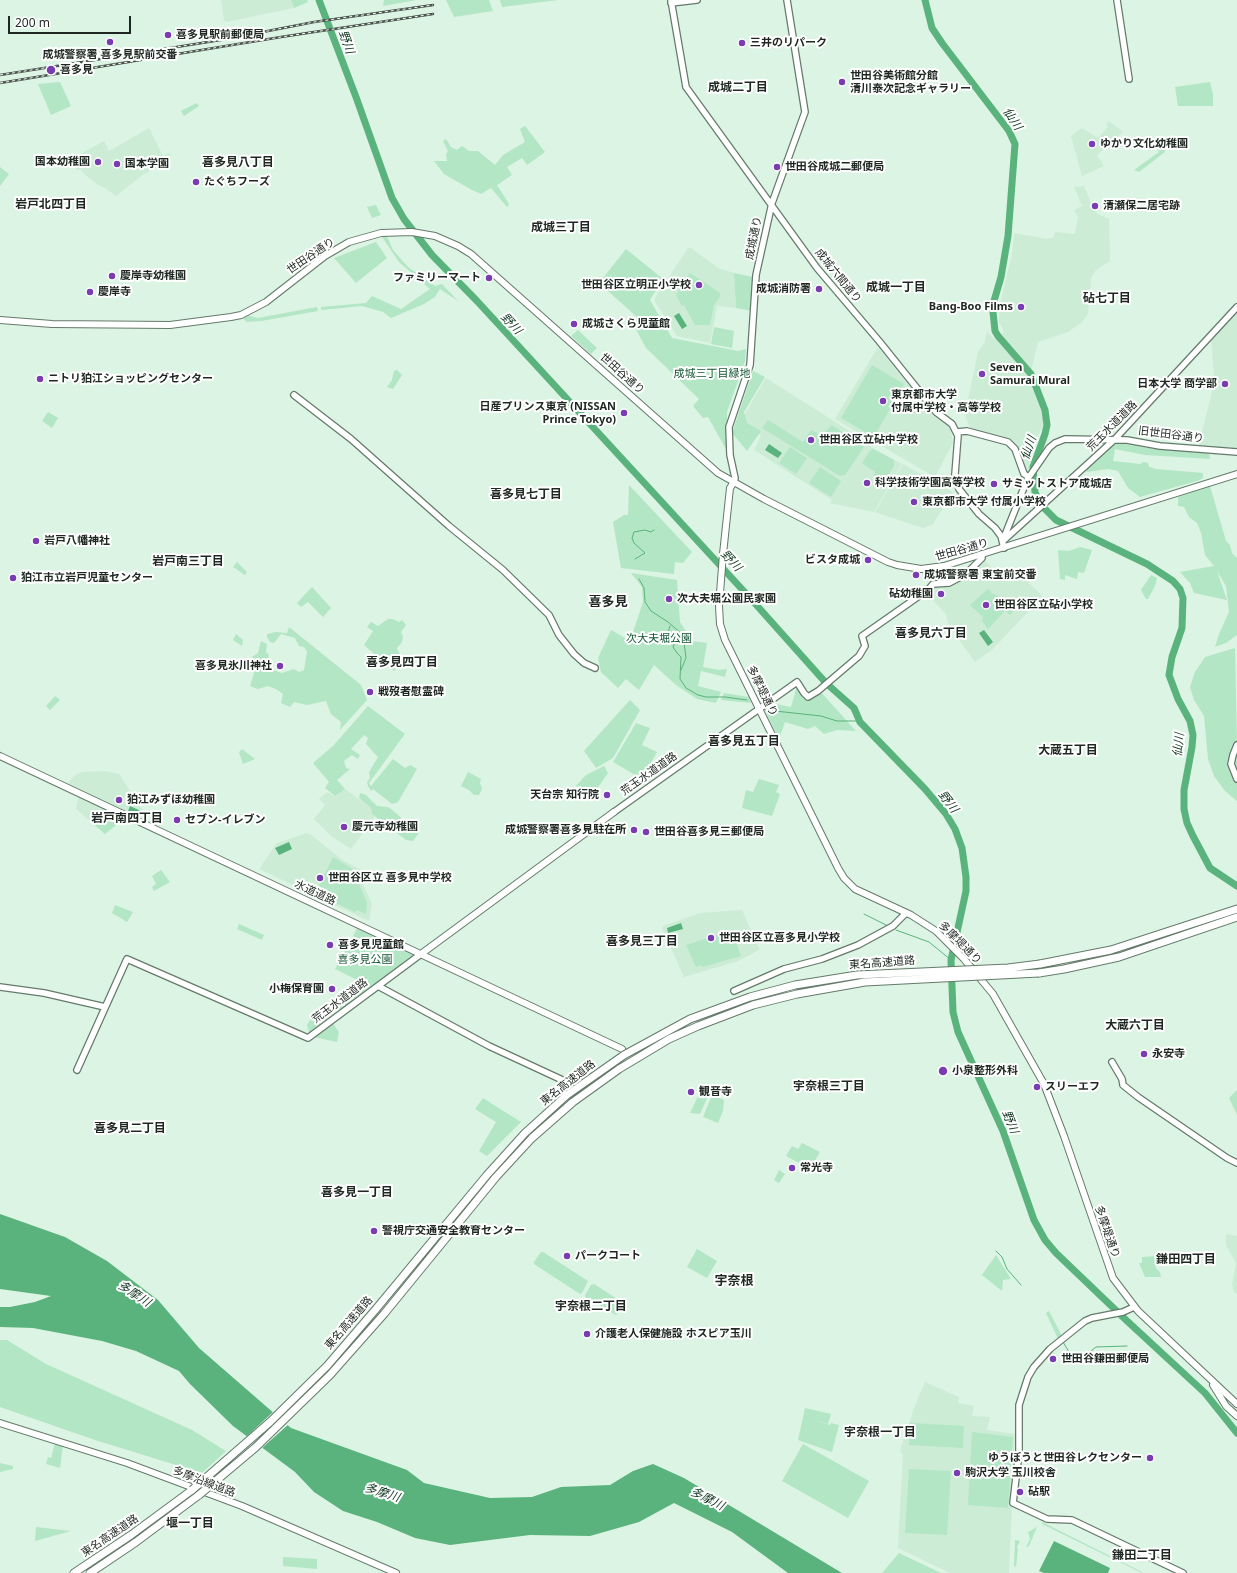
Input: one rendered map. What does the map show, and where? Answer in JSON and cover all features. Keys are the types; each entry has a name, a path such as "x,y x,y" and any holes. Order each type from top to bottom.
{"highway":[{"name":"東名高速道路","path":"74,1573 171,1506 270,1422 347,1343 487,1175 525,1133 567,1095 624,1055 665,1032 704,1014 750,997 795,985 864,974 1008,968 1040,964 1111,950 1237,908"},
{"name":"東名高速道路","path":"90,1573 176,1513 256,1447 298,1408 368,1332 479,1197 514,1157 560,1112 618,1069 669,1040 698,1026 753,1005 797,994 865,982 1039,973 1112,959 1237,918"}],"main road":[{"name":"世田谷通り","path":"0,320 52,324 170,326 231,318 241,315 266,302 329,253 349,242 370,235 400,232 426,234 458,246 480,261 707,464 734,482 847,542 897,565 928,569 944,566 1237,474"},
{"name":"多摩堤通り","path":"734,482 730,488 721,578 719,612 722,632 844,878 861,893 906,913 929,926 962,958 999,1004 1044,1084 1064,1136 1110,1271 1117,1284 1132,1308 1237,1404"},
{"name":"水道道路","path":"0,756 622,1049"},
{"name":"荒玉水道道路","path":"421,954 614,812"},
{"name":"多摩堤通り","path":"1211,1379 1220,1398 1237,1416"},
{"name":"多摩沿線道路","path":"0,1423 127,1464 242,1506 396,1573"}],"street":[{"path":"671,2 697,0"},
{"name":"成城通り","path":"734,482 735,478 730,455 729,427 750,365 756,275 772,203 805,112 787,0"},
{"path":"1117,0 1128,79"},
{"name":"成城六間通り","path":"671,2 686,87 772,203 821,273 879,341 936,412 949,421 957,432"},
{"name":"荒玉水道道路","path":"1003,541 1038,507 1115,439 1237,307"},
{"path":"294,395 351,439 449,526 503,570 549,615 559,635 574,654 584,663 595,668"},
{"path":"1003,541 1011,525 1030,476 1024,474 1015,449 1008,442 967,430 957,432 955,474 959,489 979,514 995,528 1003,541 1004,548"},
{"name":"旧世田谷通り","path":"1030,476 1036,466 1055,443 1070,438 1115,439 1160,446 1237,452"},
{"name":"荒玉水道道路","path":"614,812 797,682 804,694 808,697 819,690 859,656 865,646 862,636 929,589 933,584 949,583 966,574 982,558 982,554"},
{"path":"1237,745 1232,755 1232,764 1237,779"},
{"path":"734,991 784,969 822,959 858,945 893,926 906,913"},
{"name":"荒玉水道道路","path":"105,1007 127,960 308,1038 421,954"},
{"path":"378,986 489,1046 571,1084"},
{"path":"0,987 84,1001 105,1007 77,1070"},
{"path":"1112,1062 1122,1078 1123,1085 1138,1097 1227,1158 1237,1163"},
{"path":"1132,1308 1085,1321 1042,1357 1028,1377 1019,1405 1019,1452 1013,1503 1046,1519 1072,1520 1183,1573"}],"shaded area":[{"path":"221,0 291,0 294,8 227,22 224,20"},
{"name":"ゆかり文化幼稚園","path":"1109,121 1123,132 1097,155 1104,166 1082,176 1071,136 1082,128 1098,138 1108,127 1106,124"},
{"name":"国本学園","path":"149,128 163,156 169,153 171,158 141,176 116,196 98,185 80,169 77,171 73,158 104,141 109,151"},
{"path":"1084,186 1093,208 1098,214 1109,219 1110,261 1096,270 1091,278 1088,314 1082,322 1068,332 1038,342 1029,380 1044,411 1044,423 1031,451 1029,458 1030,471 1027,472 1016,445 1007,438 971,429 965,414 978,352 985,342 987,331 994,339 1004,332 999,322 1000,304 1012,254 1014,233 1047,239 1054,237 1055,232 1075,234 1078,217 1074,210 1082,206 1074,187"},
{"name":"世田谷区立明正小学校","path":"688,248 691,248 718,268 734,273 736,308 717,306 710,343 677,336 655,302 655,298"},
{"name":"日本大学 商学部","path":"1237,310 1237,450 1198,447 1212,392 1214,375 1211,337"},
{"name":"東京都市大学 付属中学校・高等学校","path":"878,347 933,416 947,425 951,431 953,443 935,477 835,419"},
{"name":"世田谷区立砧中学校","path":"766,378 870,444 832,500 754,450 761,436 747,427 743,417"},
{"name":"科学技術学園高等学校","path":"869,446 902,464 874,512 830,503"},
{"name":"東京都市大学 付属小学校","path":"903,464 953,492 933,524 923,528 875,512"},
{"name":"世田谷区立砧小学校","path":"984,559 999,576 1010,582 1018,573 1043,596 992,650 975,662 949,626 946,614 926,593 934,587 942,588 958,581"},
{"name":"狛江みずほ幼稚園","path":"105,771 119,774 144,812 139,818 67,785 74,776 82,772"},
{"name":"慶元寺幼稚園","path":"345,789 371,808 372,814 375,816 351,849 331,836 314,819 325,805 319,799 327,792 334,796"},
{"path":"79,795 125,818 105,834 76,809"},
{"name":"世田谷区立 喜多見中学校","path":"306,833 311,835 344,861 361,870 363,885 372,904 369,921 259,869 277,843"},
{"name":"世田谷区立喜多見小学校","path":"742,910 759,950 738,961 684,977 662,928 663,926 700,913"},
{"path":"1226,1234 1237,1236 1237,1294 1234,1292 1232,1285 1236,1263 1226,1245"},
{"name":"駒沢大学 玉川校舎","path":"925,1382 959,1397 958,1403 974,1406 972,1416 990,1417 987,1430 1015,1434 1009,1573 950,1573 898,1548 903,1455 900,1451 914,1408"}],"green space":[{"path":"291,0 307,0 308,2 294,8"},
{"path":"384,0 417,0 383,6"},
{"path":"446,0 489,0 493,11 454,17"},
{"path":"500,0 558,0 502,7"},
{"path":"60,82 71,106 51,115 38,84"},
{"path":"1210,82 1213,94 1213,106 1178,106 1175,87"},
{"path":"197,103 199,106 184,116 181,111"},
{"path":"525,126 545,152 527,165 522,158 507,167 512,175 497,185 509,204 507,207 491,188 481,194 472,190 444,174 434,161 447,161 446,154 448,151 443,141 446,139 451,147 457,150 462,146 469,151 478,151 495,165 503,155 525,142 520,129"},
{"path":"1161,142 1165,152 1139,172 1134,170 1159,152 1155,145"},
{"path":"0,167 9,174 0,186"},
{"path":"376,205 381,215 372,218 367,207"},
{"path":"387,236 393,250 408,267 435,286 442,284 458,301 440,289 435,297 424,304 391,318 383,312 362,306 321,310 321,307 366,303 372,296 401,309 430,289 399,262 382,237"},
{"path":"376,242 387,258 356,283 334,258"},
{"name":"成城三丁目緑地","path":"626,249 663,279 650,300 672,338 738,351 746,349 745,361 727,412 727,451 708,417 703,418 693,406 699,399 646,348 633,324 638,318 599,283"},
{"path":"690,273 720,293 720,297 714,305 710,325 695,325 684,305 682,306 676,295"},
{"path":"734,273 753,277 752,311 736,308"},
{"path":"317,307 318,311 261,321 247,322 241,317 248,314 258,318"},
{"name":"成城三丁目緑地","path":"714,327 734,331 732,348 711,344"},
{"path":"578,330 597,348 591,354 571,336"},
{"path":"872,365 904,384 874,437 841,418"},
{"path":"397,370 402,375 393,389 387,387 392,380 394,371"},
{"path":"753,371 765,377 744,412 747,423 761,431 747,451 732,433"},
{"path":"48,412 58,418 52,428 42,421"},
{"path":"768,420 803,442 811,430 819,434 824,433 832,425 864,447 845,475 840,476 762,428"},
{"path":"1114,442 1147,448 1209,452 1210,459 1145,455 1115,449 1113,461 1140,464 1144,462 1148,463 1149,467 1156,469 1203,473 1203,478 1197,481 1140,497 1128,488 1118,471 1108,469 1087,472 1084,469"},
{"path":"790,447 807,458 796,474 779,463"},
{"path":"873,449 894,460 894,466 885,480 879,480 873,476 875,472 862,463"},
{"path":"820,467 841,481 831,497 809,483"},
{"path":"629,485 692,552 683,563 675,562 674,574 621,568 613,522 624,515 628,515"},
{"path":"1210,486 1226,541 1230,545 1232,553 1237,558 1237,635 1226,643 1215,647 1229,612 1226,586 1217,571 1227,600 1194,593 1190,583 1180,572 1214,566 1205,555 1201,533 1197,523 1189,517 1184,507 1178,506 1178,497"},
{"path":"1080,547 1092,550 1084,573 1078,572 1077,579 1065,575 1065,580 1060,579 1058,550 1069,551"},
{"path":"237,562 247,572 245,575 233,567"},
{"name":"次大夫堀公園","path":"631,573 677,580 680,622 692,641 707,643 703,667 719,670 727,669 725,677 701,671 698,686 721,692 716,703 697,699 676,685 654,665 639,690 626,679 618,688 601,672 598,658 611,630 630,641 643,602 642,587"},
{"path":"1151,575 1157,578 1155,586 1148,599 1146,599 1141,590"},
{"path":"312,587 331,608 323,617 308,602 301,607 297,603"},
{"path":"988,589 991,593 1019,605 1010,615 1005,611 988,629 982,621 983,617 970,605"},
{"path":"388,619 393,619 399,622 402,620 406,625 401,632 403,637 402,642 397,648 400,655 398,659 401,662 394,671 364,645 373,631 367,627 371,622 378,626"},
{"path":"289,627 361,685 367,700 340,730 341,722 331,714 326,701 307,705 294,702 290,707 281,703 283,694 276,689 268,686 258,689 250,686 254,673 252,657 258,653 261,641 267,644 266,652 269,655 267,665 269,669 282,673 294,669 299,672 304,670 307,652 304,647 299,646 295,638 281,634 274,643 270,642 267,637 267,634 276,632 287,633"},
{"path":"236,634 243,640 242,646 233,640"},
{"path":"1235,648 1237,743 1235,760 1237,752 1237,801 1225,791 1214,776 1208,759 1204,716 1194,700 1190,687 1195,672 1205,657"},
{"path":"797,686 807,699 819,690 856,731 837,730 824,734 815,726 808,729 785,722 779,739 764,708 771,703 791,707"},
{"path":"724,693 749,697 751,703 721,700"},
{"path":"55,696 60,700 50,710 46,706"},
{"path":"630,700 640,710 613,758 596,768 584,751"},
{"path":"368,706 405,734 369,783 371,786 393,759 405,768 410,765 417,769 398,802 392,804 373,789 371,791 368,786 367,782 370,778 369,772 378,757 366,744 368,738 364,735 351,749 360,755 358,759 352,755 344,761 346,768 350,769 337,780 345,789 335,796 325,788 329,782 313,763 333,746"},
{"path":"636,723 650,728 642,745 657,752 644,775 640,773 637,776 613,762"},
{"path":"242,749 255,759 243,764 239,752"},
{"path":"604,766 608,773 592,796 576,786 586,775"},
{"path":"468,772 481,779 480,783 482,789 479,795 474,795 469,790 461,786"},
{"path":"759,779 779,785 776,792 780,794 772,816 742,808 746,790 753,792"},
{"path":"360,793 366,795 377,806 391,809 419,833 413,841 406,840 372,814 371,808 359,798"},
{"path":"103,807 125,818 105,834 92,823"},
{"path":"333,857 356,871 367,903 366,914 357,910 355,912 320,896 322,892 319,886"},
{"path":"161,870 170,882 154,891 152,887 156,884 152,876"},
{"path":"115,905 133,912 127,922 112,913"},
{"path":"239,924 264,935 262,940 237,929"},
{"name":"喜多見公園","path":"358,927 380,937 379,943 389,949 397,945 414,954 340,1011 333,1004 350,991 357,980 335,969"},
{"path":"732,930 741,956 703,967 701,965 696,967 686,945"},
{"path":"312,1017 321,1025 309,1033 307,1025"},
{"path":"332,1022 339,1032 337,1042 313,1037"},
{"path":"701,1090 709,1094 700,1114 690,1113"},
{"path":"1237,1090 1237,1115 1229,1098"},
{"path":"712,1095 724,1100 723,1111 718,1123 703,1117"},
{"path":"483,1098 521,1122 487,1156 479,1151 496,1122 475,1109"},
{"path":"802,1143 820,1152 810,1169 786,1156 792,1146 798,1149"},
{"path":"779,1170 785,1174 779,1183 774,1180"},
{"path":"697,1249 717,1261 707,1278 687,1267"},
{"path":"541,1252 588,1281 582,1293 580,1294 534,1264"},
{"path":"996,1255 1011,1279 1003,1280 1002,1291 982,1275"},
{"path":"1156,1256 1156,1268 1160,1272 1161,1277 1145,1277 1139,1263 1142,1263 1142,1257"},
{"path":"594,1284 622,1302 622,1305 616,1315 585,1297 591,1285"},
{"path":"1049,1311 1063,1338 1059,1341 1046,1313"},
{"path":"0,1340 7,1340 46,1364 192,1430 226,1451 202,1473 95,1440 0,1407"},
{"path":"805,1408 831,1414 828,1424 808,1419 830,1425 831,1423 839,1425 832,1452 798,1440"},
{"path":"910,1423 964,1426 963,1448 909,1445"},
{"path":"972,1432 1013,1437 1008,1508 968,1505"},
{"path":"55,1443 63,1445 60,1468 46,1464 48,1457 51,1458"},
{"path":"803,1444 869,1481 848,1518 782,1481"},
{"path":"0,1463 13,1466 13,1469 0,1472"},
{"path":"909,1469 951,1471 947,1535 905,1533"},
{"path":"1042,1522 1142,1572 1142,1573 1042,1524"},
{"path":"36,1527 71,1531 35,1541"},
{"path":"1037,1527 1029,1546 1026,1547 1030,1539 1028,1532"},
{"path":"1015,1540 1020,1541 1017,1547 1016,1567 1014,1566"},
{"path":"899,1553 941,1573 882,1573"},
{"path":"283,1557 317,1559 317,1569 283,1566"}],"water":[{"path":"679,313 687,326 682,329 674,316"},
{"path":"769,444 782,453 778,458 765,450"},
{"path":"984,630 993,642 988,646 979,633"},
{"path":"130,806 141,811 138,816 128,811"},
{"path":"289,842 292,849 279,855 275,848"},
{"path":"681,923 683,929 668,933 667,928"},
{"name":"多摩川","path":"0,1214 65,1237 107,1261 158,1300 199,1348 291,1428 407,1470 424,1483 490,1498 532,1497 561,1487 610,1485 633,1471 653,1464 684,1478 842,1573 788,1573 732,1532 674,1503 639,1522 590,1536 530,1535 450,1545 415,1538 377,1522 343,1511 314,1492 295,1472 233,1426 190,1384 179,1371 136,1351 102,1341 33,1328 0,1327 0,1307 10,1307 35,1302 51,1296 0,1289"},
{"path":"1054,1541 1110,1568 1108,1573 1044,1573 1039,1571"}],"pier":[{"path":"274,1411 289,1424 261,1449 245,1438"}],"waterway":[{"name":"野川","path":"319,0 392,198 404,219 432,255 477,301 751,599 826,683 854,708 860,722 925,789 946,814 955,829 962,848 966,877 966,891 951,960 953,1012 958,1032 1003,1131 1034,1220 1045,1240 1056,1253 1205,1393 1237,1433"},
{"name":"仙川","path":"925,0 932,28 1009,131 1015,144 1008,236 993,312 995,331 1031,374 1045,410 1047,425 1033,467 1035,492 1039,503 1056,520 1147,564 1173,581 1180,589 1183,598 1182,628 1172,657 1169,675 1178,699 1190,721 1193,735 1184,790 1184,809 1187,823 1210,868 1237,886"},
{"path":"635,559 645,553 634,543 632,538 634,532 645,530 651,532 654,530"},
{"path":"639,579 644,588 645,602 651,611 668,622 683,635 686,658 681,670"},
{"path":"670,626 668,633 675,642 673,647 677,653"},
{"path":"677,653 681,657 680,679 686,688 698,695 706,697 725,697 747,700"},
{"path":"767,707 775,711 821,716 837,721 860,721"},
{"path":"864,914 888,926"},
{"path":"896,930 929,942 951,960"},
{"path":"996,1251 1002,1257 1007,1269 1021,1285"},
{"path":"1063,1342 1072,1357 1082,1364 1088,1361 1092,1350 1096,1347 1127,1346"}],"railway":[{"path":"0,75 227,39 314,22 433,5"},
{"path":"0,83 281,37 433,14"}],"place":[{"name":"喜多見駅前郵便局","path":"168,35"},
{"name":"成城警察署 喜多見駅前交番","path":"110,42"},
{"name":"三井のリパーク","path":"742,43"},
{"name":"喜多見","path":"51,70"},
{"name":"世田谷美術館分館 清川泰次記念ギャラリー","path":"842,82"},
{"name":"ゆかり文化幼稚園","path":"1092,144"},
{"name":"国本幼稚園","path":"98,162"},
{"name":"国本学園","path":"117,164"},
{"name":"世田谷成城二郵便局","path":"777,167"},
{"name":"たぐちフーズ","path":"196,182"},
{"name":"清瀬保二居宅跡","path":"1095,206"},
{"name":"慶岸寺幼稚園","path":"112,276"},
{"name":"ファミリーマート","path":"489,278"},
{"name":"世田谷区立明正小学校","path":"699,285"},
{"name":"成城消防署","path":"819,289"},
{"name":"慶岸寺","path":"90,292"},
{"name":"Bang-Boo Films","path":"1021,307"},
{"name":"成城さくら児童館","path":"574,324"},
{"name":"Seven Samurai Mural","path":"982,374"},
{"name":"ニトリ狛江ショッピングセンター","path":"40,379"},
{"name":"日本大学 商学部","path":"1225,384"},
{"name":"東京都市大学 付属中学校・高等学校","path":"883,401"},
{"name":"日産プリンス東京 (NISSAN Prince Tokyo)","path":"624,413"},
{"name":"世田谷区立砧中学校","path":"811,440"},
{"name":"科学技術学園高等学校","path":"867,483"},
{"name":"サミットストア成城店","path":"994,484"},
{"name":"東京都市大学 付属小学校","path":"914,502"},
{"name":"岩戸八幡神社","path":"36,541"},
{"name":"ビスタ成城","path":"868,560"},
{"name":"成城警察署 東宝前交番","path":"916,575"},
{"name":"狛江市立岩戸児童センター","path":"13,578"},
{"name":"砧幼稚園","path":"941,594"},
{"name":"次大夫堀公園民家園","path":"669,599"},
{"name":"世田谷区立砧小学校","path":"986,605"},
{"name":"喜多見氷川神社","path":"280,666"},
{"name":"戦歿者慰霊碑","path":"370,692"},
{"name":"天台宗 知行院","path":"607,795"},
{"name":"狛江みずほ幼稚園","path":"119,800"},
{"name":"セブン-イレブン","path":"177,820"},
{"name":"慶元寺幼稚園","path":"344,827"},
{"name":"成城警察署喜多見駐在所","path":"634,830"},
{"name":"世田谷喜多見三郵便局","path":"646,832"},
{"name":"世田谷区立 喜多見中学校","path":"320,878"},
{"name":"世田谷区立喜多見小学校","path":"711,938"},
{"name":"喜多見児童館","path":"330,945"},
{"name":"小梅保育園","path":"332,989"},
{"name":"永安寺","path":"1144,1054"},
{"name":"小泉整形外科","path":"943,1071"},
{"name":"スリーエフ","path":"1037,1087"},
{"name":"観音寺","path":"691,1092"},
{"name":"常光寺","path":"792,1168"},
{"name":"警視庁交通安全教育センター","path":"374,1231"},
{"name":"パークコート","path":"567,1256"},
{"name":"介護老人保健施設 ホスピア玉川","path":"587,1334"},
{"name":"世田谷鎌田郵便局","path":"1053,1359"},
{"name":"ゆうぽうと世田谷レクセンター","path":"1150,1458"},
{"name":"駒沢大学 玉川校舎","path":"957,1473"},
{"name":"砧駅","path":"1020,1492"}],"district":[{"name":"成城二丁目","path":"738,88"},
{"name":"喜多見八丁目","path":"238,163"},
{"name":"岩戸北四丁目","path":"51,205"},
{"name":"成城三丁目","path":"561,228"},
{"name":"成城一丁目","path":"896,288"},
{"name":"砧七丁目","path":"1107,299"},
{"name":"喜多見七丁目","path":"526,495"},
{"name":"岩戸南三丁目","path":"188,562"},
{"name":"喜多見","path":"608,602"},
{"name":"喜多見六丁目","path":"931,634"},
{"name":"喜多見四丁目","path":"402,663"},
{"name":"喜多見五丁目","path":"744,742"},
{"name":"大蔵五丁目","path":"1068,751"},
{"name":"岩戸南四丁目","path":"127,819"},
{"name":"喜多見三丁目","path":"642,942"},
{"name":"大蔵六丁目","path":"1135,1026"},
{"name":"宇奈根三丁目","path":"829,1087"},
{"name":"喜多見二丁目","path":"130,1129"},
{"name":"喜多見一丁目","path":"357,1193"},
{"name":"鎌田四丁目","path":"1186,1260"},
{"name":"宇奈根","path":"734,1281"},
{"name":"宇奈根二丁目","path":"591,1307"},
{"name":"宇奈根一丁目","path":"880,1433"},
{"name":"堰一丁目","path":"190,1524"},
{"name":"鎌田二丁目","path":"1142,1556"}]}
